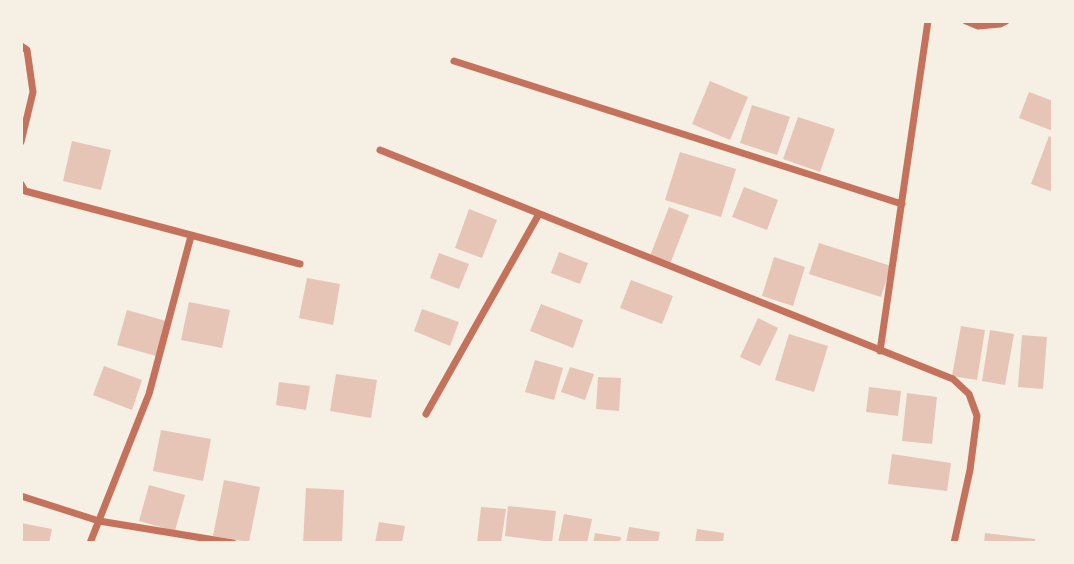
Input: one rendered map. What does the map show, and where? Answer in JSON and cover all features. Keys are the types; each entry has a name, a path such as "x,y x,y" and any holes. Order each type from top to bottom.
{"street":[{"path":"880,351 928,21"},
{"path":"966,21 978,26 1006,21"},
{"path":"21,46 27,50 33,92 21,142"},
{"path":"454,61 902,204"},
{"path":"380,150 953,379 969,394 976,416 970,470 954,543"},
{"path":"21,184 25,191 300,264"},
{"path":"426,414 539,214"},
{"path":"90,543 149,394 191,236"},
{"path":"21,496 99,521 233,543"}],"building":[{"path":"710,81 748,97 730,140 692,124"},
{"path":"1029,92 1053,101 1053,131 1019,118"},
{"path":"752,105 790,117 777,155 740,143"},
{"path":"798,117 835,129 820,172 783,159"},
{"path":"1049,136 1053,138 1053,192 1031,184"},
{"path":"72,141 111,150 101,190 63,181"},
{"path":"680,152 736,169 721,217 665,200"},
{"path":"744,187 778,200 767,230 732,217"},
{"path":"669,207 689,215 670,264 650,256"},
{"path":"469,209 497,220 482,258 455,248"},
{"path":"819,243 891,266 881,297 809,274"},
{"path":"559,252 588,263 580,284 551,273"},
{"path":"439,253 469,264 459,289 430,278"},
{"path":"774,257 805,267 793,306 762,296"},
{"path":"307,278 340,284 333,325 299,318"},
{"path":"631,280 673,296 662,324 620,308"},
{"path":"189,302 230,310 222,348 181,340"},
{"path":"541,304 583,320 573,348 530,331"},
{"path":"422,309 459,322 450,346 414,331"},
{"path":"127,310 166,321 156,356 117,345"},
{"path":"758,318 778,328 760,366 740,357"},
{"path":"961,326 985,330 977,380 952,376"},
{"path":"990,330 1014,334 1005,385 982,381"},
{"path":"789,334 828,346 814,392 775,380"},
{"path":"1022,335 1047,337 1043,389 1018,387"},
{"path":"535,360 563,368 554,400 525,392"},
{"path":"104,366 142,380 132,410 93,395"},
{"path":"570,367 594,374 585,400 561,392"},
{"path":"336,374 377,380 371,418 330,411"},
{"path":"598,377 621,378 619,411 596,409"},
{"path":"279,382 310,386 306,410 276,405"},
{"path":"869,387 901,391 898,416 866,412"},
{"path":"907,393 937,397 932,444 902,441"},
{"path":"161,430 211,439 203,481 153,471"},
{"path":"892,454 951,463 947,491 888,484"},
{"path":"224,480 260,487 249,542 213,536"},
{"path":"149,485 185,495 175,531 139,521"},
{"path":"306,488 344,490 342,543 303,543"},
{"path":"508,506 556,511 552,542 505,536"},
{"path":"481,507 506,509 501,543 477,543"},
{"path":"564,514 592,519 587,543 558,543"},
{"path":"379,522 405,526 402,543 375,543"},
{"path":"21,523 52,529 49,543 21,543"},
{"path":"629,527 660,532 658,543 626,543"},
{"path":"697,529 724,533 723,543 695,543"},
{"path":"595,533 621,537 620,543 593,543"},
{"path":"985,533 1035,539 1035,543 984,543"}]}
